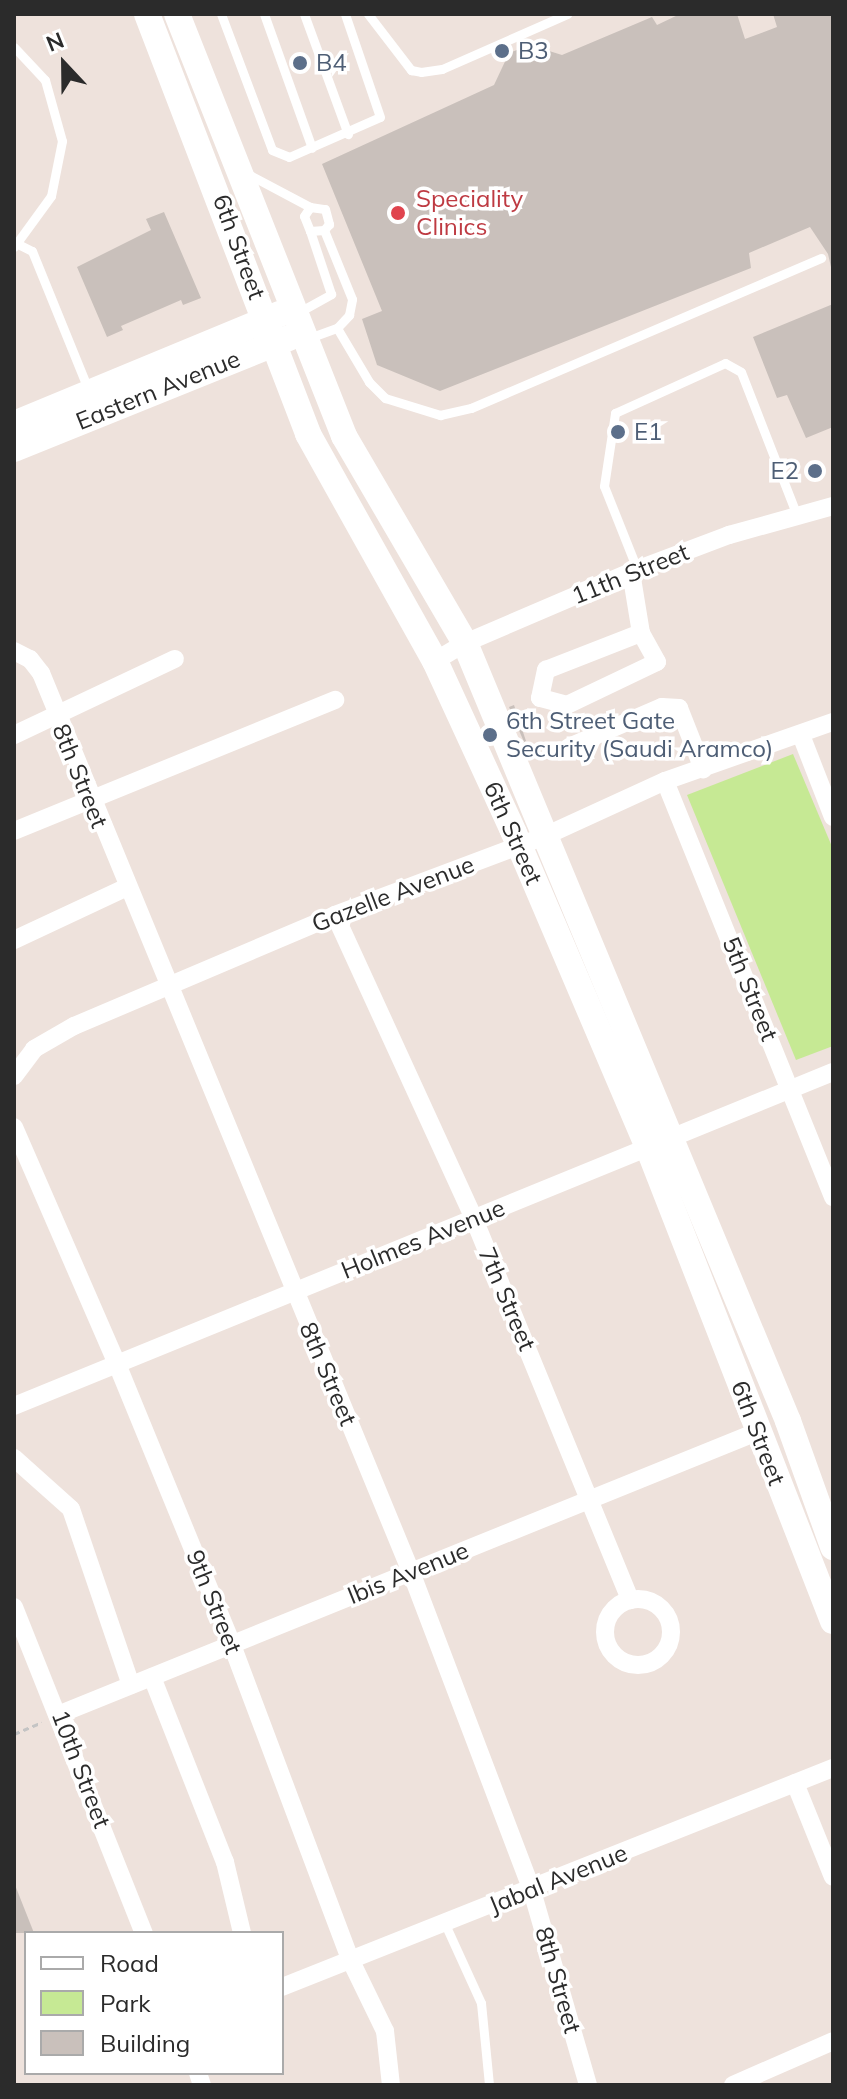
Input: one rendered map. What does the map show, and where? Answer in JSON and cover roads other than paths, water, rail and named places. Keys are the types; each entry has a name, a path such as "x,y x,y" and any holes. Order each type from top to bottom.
{"main road":[{"name":"6th Street","path":"147,14 308,434 435,661 788,1421 833,1547"},
{"name":"6th Street","path":"177,14 344,436 465,643 545,836 659,1143 757,1432 833,1621"},
{"name":"Eastern Avenue","path":"14,424 94,403 270,332 300,323"},
{"name":"Eastern Avenue","path":"14,449 94,403"}],"street":[{"name":"11th Street","path":"435,661 465,643 634,570 833,506"},
{"path":"634,570 641,633 657,662 567,705 540,698 546,670 641,633"},
{"name":"8th Street","path":"14,651 30,659 41,673 166,989 411,1572 532,1891 588,2085"},
{"path":"14,735 175,659"},
{"path":"14,831 89,797 335,700"},
{"path":"569,747 662,707 679,708 703,769"},
{"name":"Gazelle Avenue","path":"14,1076 34,1049 47,1042 335,915 545,836 665,781 833,722"},
{"path":"801,735 833,817"},
{"name":"5th Street","path":"665,781 833,1197"},
{"path":"14,940 125,888"},
{"name":"7th Street","path":"335,915 474,1219 630,1600"},
{"name":"Holmes Avenue","path":"14,1406 833,1072"},
{"name":"9th Street","path":"14,1127 117,1364 232,1645 350,1959 385,2031 391,2085"},
{"name":"Ibis Avenue","path":"60,1714 757,1432"},
{"path":"14,1458 71,1509 131,1685"},
{"name":"10th Street","path":"14,1607 60,1714 143,1931"},
{"path":"152,1677 225,1862 242,1931"},
{"name":"Jabal Avenue","path":"284,1986 532,1891 833,1768"},
{"path":"795,1783 833,1877"},
{"path":"733,2085 833,2041"}],"lane":[{"path":"221,14 272,150 289,157 348,134 380,117 345,14"},
{"path":"264,14 312,148"},
{"path":"304,14 348,134"},
{"path":"368,14 411,70 421,72 442,69 567,14"},
{"path":"14,47 45,80 62,141 51,196 15,244 32,251 94,403"},
{"path":"239,170 310,207 325,209 329,224 324,230 310,231"},
{"path":"300,323 331,294 304,216 310,207"},
{"path":"324,230 352,299 349,315 337,328"},
{"path":"337,328 369,382 385,398 440,415 471,408 821,258"},
{"path":"300,323 337,328"},
{"path":"634,570 604,486 615,413 725,363 741,372 797,516"},
{"path":"445,1924 481,2003 489,2085"}],"place":[{"name":"B3","path":"502,51"},
{"name":"B4","path":"300,63"},
{"name":"Speciality Clinics","path":"398,213"},
{"name":"E1","path":"618,432"},
{"name":"E2","path":"815,471"},
{"name":"6th Street Gate Security (Saudi Aramco)","path":"490,735"}]}
